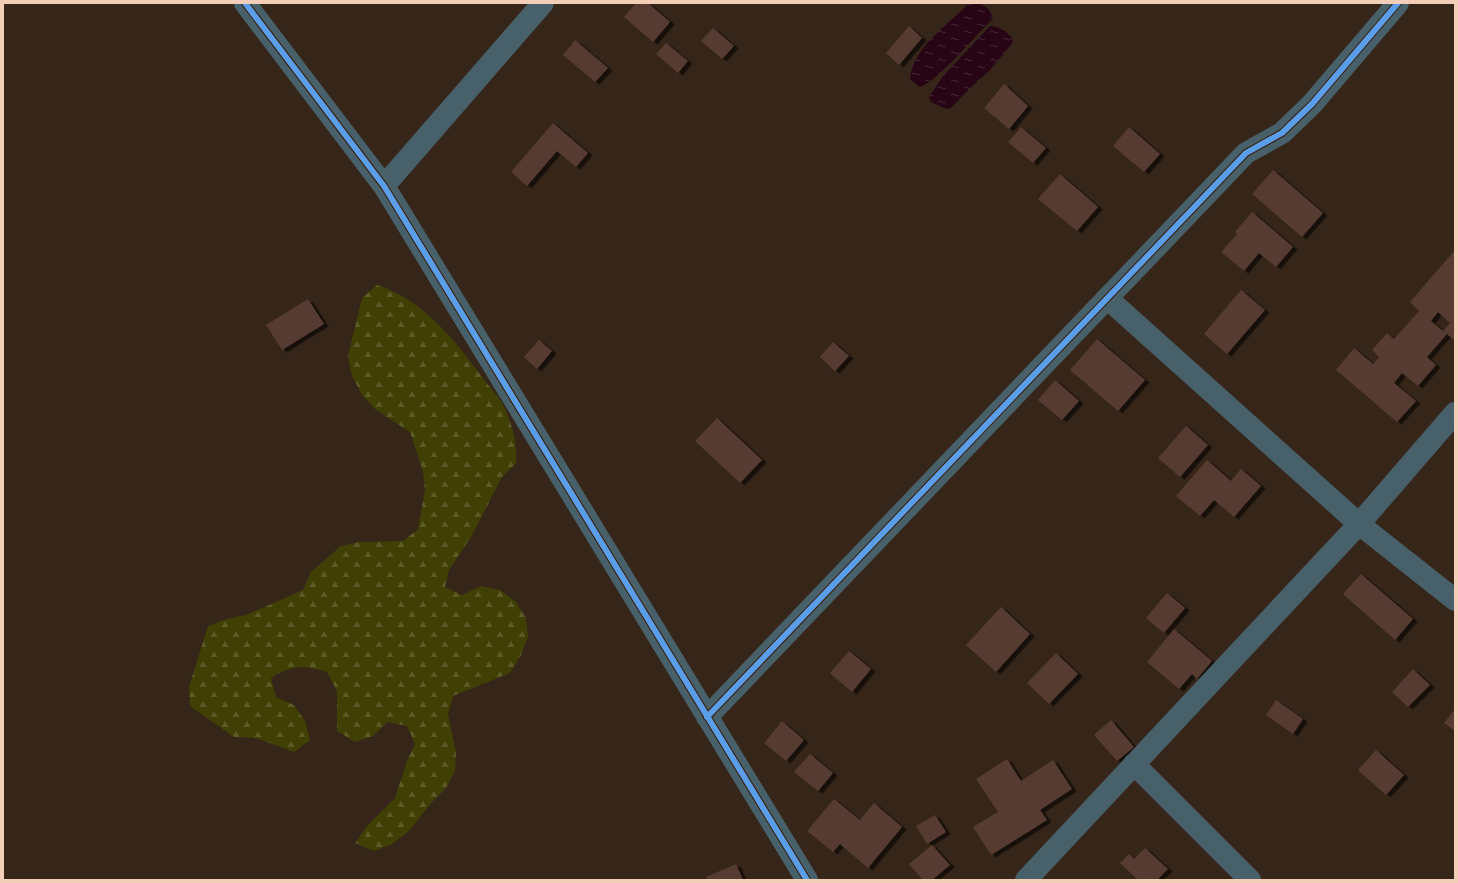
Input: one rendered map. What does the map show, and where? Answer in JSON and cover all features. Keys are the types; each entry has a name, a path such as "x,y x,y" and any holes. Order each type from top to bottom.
{"street":[{"path":"246,3 384,186 807,880"},
{"path":"384,186 543,3"},
{"path":"707,717 1246,153 1282,133 1312,104 1398,3"},
{"path":"1107,298 1359,524 1455,600"},
{"path":"1026,880 1359,524 1455,412"},
{"path":"1134,764 1250,880"}],"green space":[{"path":"377,285 394,292 409,301 424,311 437,323 461,350 497,396 507,414 515,441 516,463 502,477 471,537 449,570 445,587 462,595 481,586 500,590 515,601 526,618 528,637 521,655 510,673 453,696 448,714 456,752 455,771 446,788 432,802 408,832 392,844 374,851 355,843 367,826 395,798 407,761 415,744 407,726 387,722 373,736 355,742 337,731 337,691 327,672 304,667 291,669 271,678 276,697 294,705 305,721 310,740 294,752 256,738 234,737 190,706 189,687 208,626 226,619 246,615 303,590 311,572 341,546 360,542 403,541 418,529 425,490 423,471 410,432 376,410 362,395 352,376 348,356 362,298"}],"water":[{"path":"969,3 981,5 987,8 993,19 945,68 926,84 919,87 910,79 918,56 933,37"},
{"path":"990,26 997,27 1007,33 1013,41 1011,45 989,71 949,109 931,102 929,97 943,76"}],"building":[{"path":"636,3 648,3 670,22 653,42 624,17"},
{"path":"909,26 922,38 899,65 886,53"},
{"path":"713,28 734,46 722,59 701,41"},
{"path":"575,40 608,68 595,82 563,55"},
{"path":"666,43 688,61 678,73 656,54"},
{"path":"1004,84 1028,106 1009,129 984,108"},
{"path":"553,123 588,153 576,167 557,151 527,186 511,172"},
{"path":"1021,127 1046,148 1033,163 1008,142"},
{"path":"1129,127 1160,154 1144,172 1113,146"},
{"path":"1273,170 1323,213 1302,237 1252,194"},
{"path":"1060,174 1098,207 1077,231 1038,199"},
{"path":"1252,212 1293,247 1276,267 1259,253 1244,271 1221,252 1237,234 1235,232"},
{"path":"1455,250 1455,341 1447,334 1427,357 1436,365 1418,386 1402,373 1394,383 1416,401 1397,422 1336,370 1354,348 1373,364 1379,357 1372,350 1387,333 1394,339 1419,311 1410,302","holes":["1438,312 1450,323 1443,331 1431,321"]},
{"path":"1241,290 1265,310 1227,354 1204,334"},
{"path":"308,299 324,324 282,350 266,325"},
{"path":"1097,339 1145,380 1118,411 1070,370"},
{"path":"539,340 552,351 537,369 524,357"},
{"path":"833,342 849,356 835,371 820,357"},
{"path":"1055,380 1079,401 1062,420 1038,400"},
{"path":"717,418 762,460 740,483 695,441"},
{"path":"1186,426 1208,445 1180,477 1158,458"},
{"path":"1207,460 1231,481 1241,469 1261,486 1234,517 1214,500 1200,516 1176,496"},
{"path":"1361,574 1413,619 1395,640 1343,594"},
{"path":"1167,593 1185,608 1164,633 1146,618"},
{"path":"1001,607 1030,634 996,672 966,645"},
{"path":"1174,629 1212,661 1197,679 1192,674 1179,689 1147,662"},
{"path":"849,651 871,669 852,692 830,673"},
{"path":"1056,653 1078,674 1049,704 1027,683"},
{"path":"1413,669 1430,685 1408,707 1392,692"},
{"path":"1276,700 1303,719 1293,734 1266,715"},
{"path":"1455,709 1455,731 1444,723"},
{"path":"1111,720 1134,747 1117,761 1094,735"},
{"path":"782,721 804,740 786,761 764,743"},
{"path":"1376,750 1404,775 1386,795 1358,770"},
{"path":"810,754 833,773 818,791 794,772"},
{"path":"1007,759 1021,781 1053,760 1072,789 1040,810 1047,820 991,855 973,827 998,812 976,779"},
{"path":"834,799 860,820 874,803 902,827 868,868 840,844 833,852 807,831"},
{"path":"935,815 946,832 927,844 916,826"},
{"path":"932,845 950,865 932,880 923,880 909,864"},
{"path":"1145,848 1168,869 1157,880 1138,880 1120,863 1129,854 1134,859"},
{"path":"736,864 743,880 708,880 706,877"}],"cycle path":[{"path":"245,3 384,186 807,880"},
{"path":"707,717 1246,153 1282,133 1312,104 1398,3"}]}
